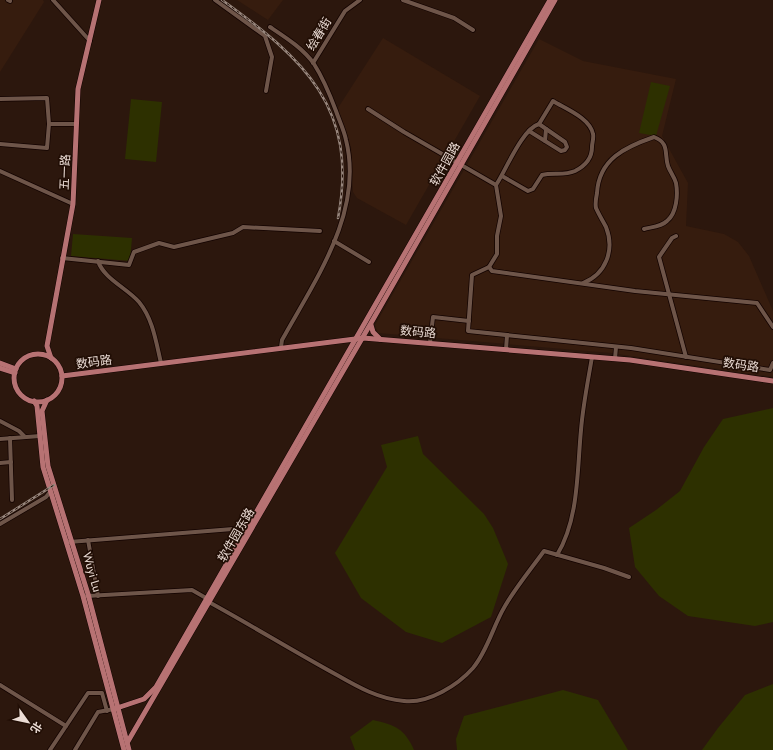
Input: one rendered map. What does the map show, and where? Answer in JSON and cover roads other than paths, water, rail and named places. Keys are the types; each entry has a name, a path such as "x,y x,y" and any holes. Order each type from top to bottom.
{"main road":[{"name":"五一路","path":"47,346 73,204 78,90 99,0"},
{"name":"软件园路","path":"360,338 371,323 550,0"},
{"name":"软件园路","path":"360,338 555,0"},
{"path":"371,323 373,332 381,339"},
{"name":"数码路","path":"62,376 360,338 615,359 773,381"},
{"name":"软件园东路","path":"127,743 243,534 350,349 360,338"},
{"name":"软件园东路","path":"116,709 144,699 153,691 360,338"},
{"path":"342,340 348,344 350,349"},
{"path":"47,346 51,358 58,365 62,376 58,390 47,400 34,401 26,398 20,393 16,386 16,371 24,359 42,353 47,346"},
{"path":"38,354 51,358"},
{"path":"0,363 16,371"},
{"path":"0,368 16,371"},
{"name":"Wuyi Lu","path":"47,400 42,411 48,466 86,596 116,709 129,750"},
{"name":"Wuyi Lu","path":"34,401 37,406 43,467 50,492 70,542"},
{"name":"Wuyi Lu","path":"116,709 124,750"}],"street":[{"path":"53,0 90,41"},
{"path":"215,0 265,36 272,57 266,91"},
{"name":"绘春街","path":"313,63 345,10 360,0"},
{"path":"403,0 454,18 473,30"},
{"path":"270,27 298,48 313,63 332,102 346,140 350,169 349,194 342,221 334,241 282,340 281,347"},
{"path":"0,99 47,98 49,124 47,148 0,144"},
{"path":"502,176 528,191 533,189 542,175 550,173 564,175 576,171 588,161 592,152 593,134 581,118 553,101 539,124 533,126 517,148 496,185 501,216 497,236 497,254 489,267 472,275 468,331 616,347 770,370 773,363"},
{"path":"368,109 404,132 496,185"},
{"path":"49,124 76,124"},
{"path":"529,131 561,151 565,150 567,147 565,142 539,124"},
{"path":"545,141 546,129"},
{"path":"583,283 592,279 604,267 610,247 606,229 596,207 597,186 600,172 609,161 624,150 654,138 663,143 668,156 667,164 676,184 677,197 673,212 667,221 657,227 644,229"},
{"path":"0,171 73,204"},
{"path":"62,258 130,265 134,252 159,243 174,247 233,233 243,227 320,231"},
{"path":"676,236 672,238 659,258 686,357"},
{"path":"334,241 369,262"},
{"path":"98,261 101,269 139,303 152,325 161,363"},
{"path":"489,267 492,271 669,294 757,303 773,327"},
{"path":"430,343 433,317 469,321"},
{"path":"506,350 507,335"},
{"path":"615,359 616,347"},
{"path":"557,555 565,542 570,525 583,412 592,357"},
{"path":"0,420 19,431 25,437"},
{"path":"0,439 40,436"},
{"path":"10,438 12,500"},
{"path":"0,463 11,462"},
{"path":"0,524 46,497 50,492"},
{"path":"70,542 233,529 243,534"},
{"path":"88,540 98,596"},
{"path":"86,596 192,590 352,684 379,696 406,702 429,697 447,689 464,678 484,652 505,606 544,551 604,568 629,578"},
{"path":"0,685 66,726"},
{"path":"50,750 88,693 102,693 107,711"},
{"path":"75,750 98,712 116,709"}],"railway":[{"path":"222,0 278,43 300,66 319,90 332,116 340,146 342,179 338,218"},
{"path":"0,519 54,485"}]}
